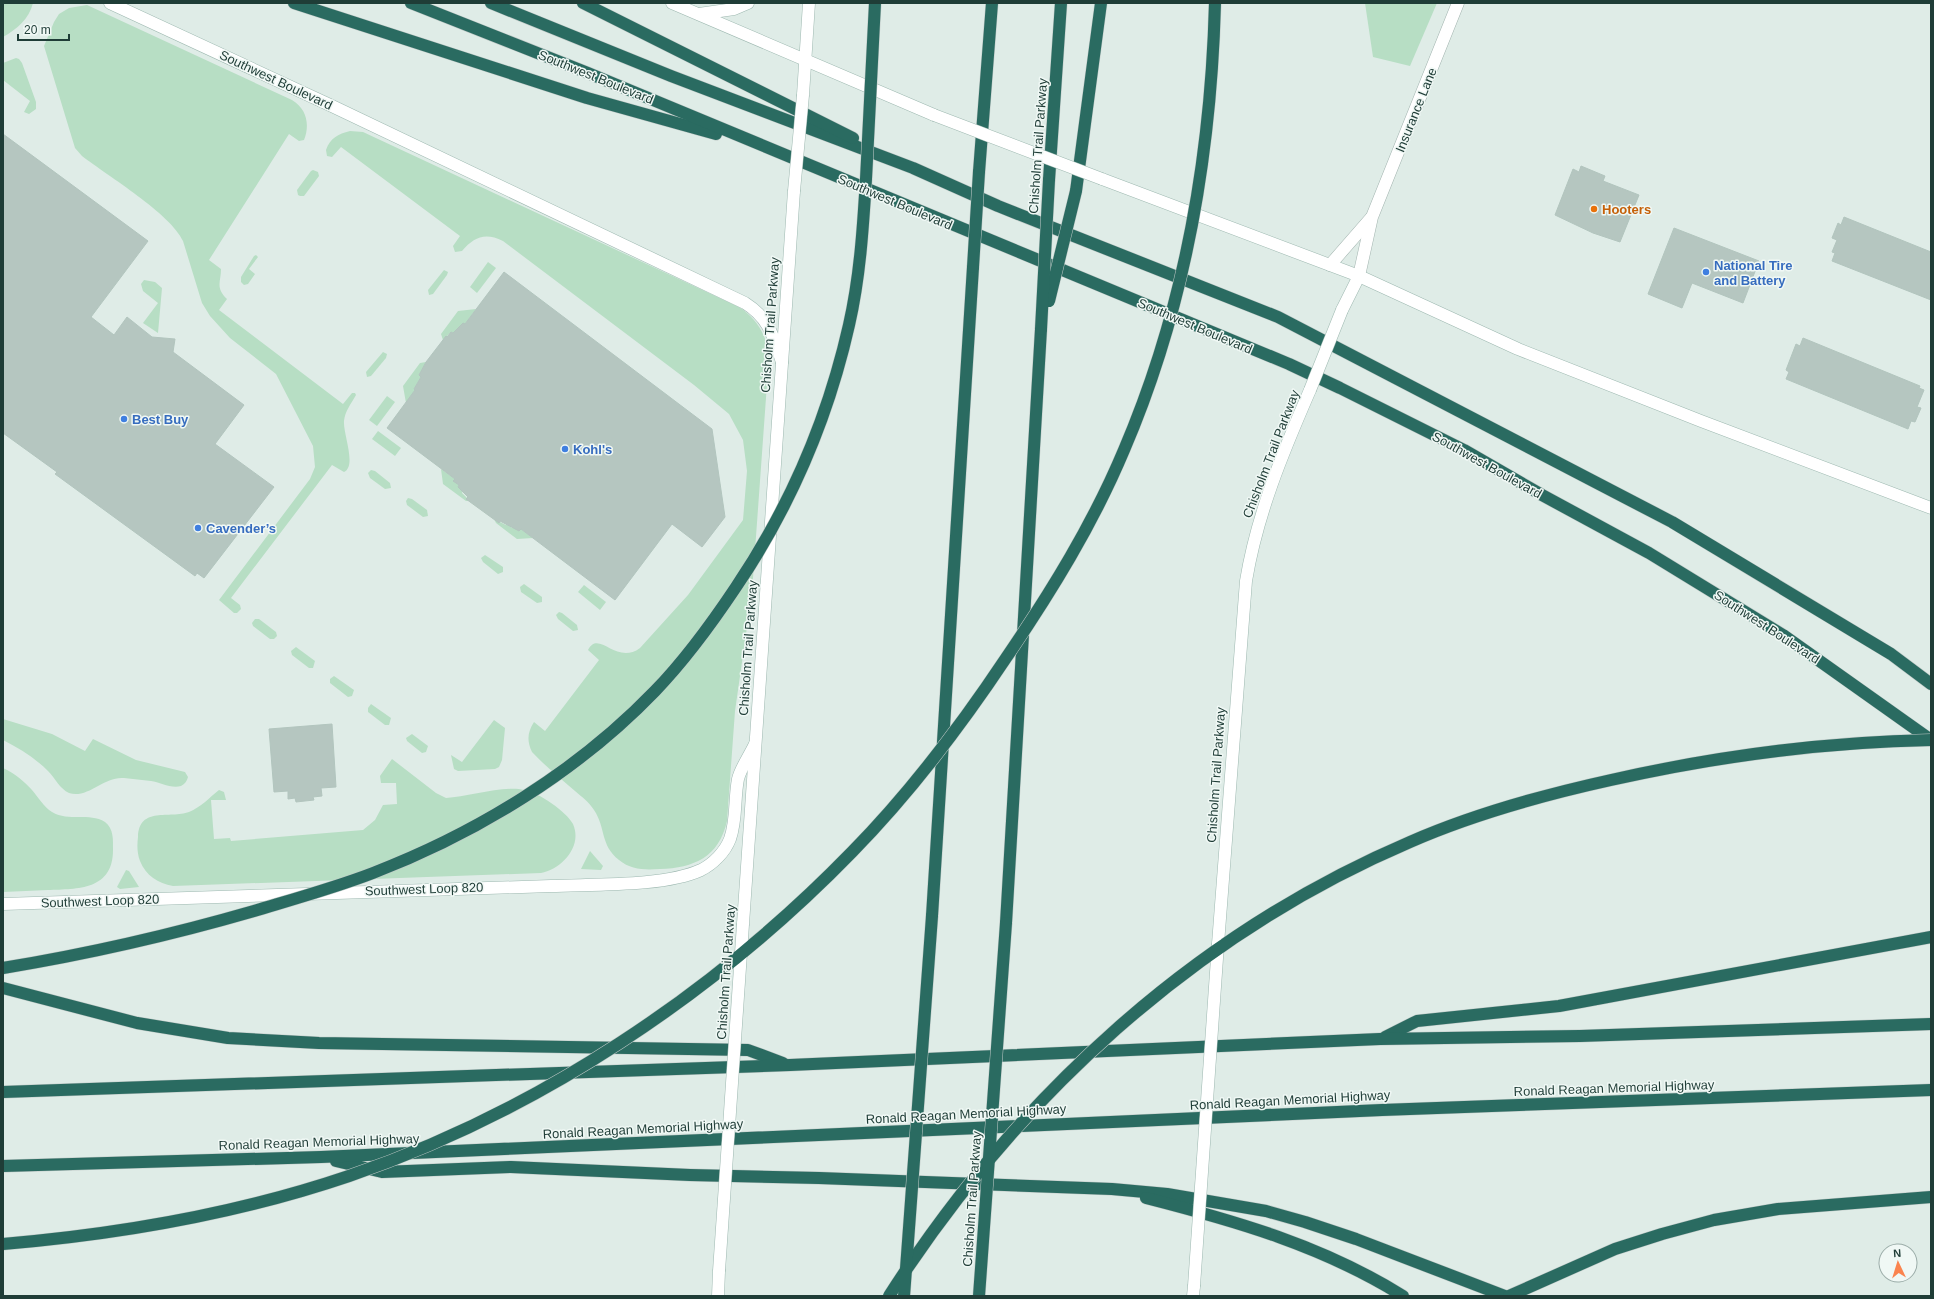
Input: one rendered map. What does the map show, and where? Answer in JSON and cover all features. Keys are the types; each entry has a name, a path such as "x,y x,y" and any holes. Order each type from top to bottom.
{"highway":[{"path":"294,3 587,98 765,148"},
{"name":"Southwest Boulevard","path":"412,3 588,73 765,148 1288,364 1340,388 1464,450 1542,495 1648,552 1783,635 1931,740"},
{"path":"491,3 671,76 914,168"},
{"path":"583,3 914,168 998,206 1278,317 1672,522 1890,654 1931,684"},
{"path":"3,968 88,952 209,924 332,888 412,857 497,813 537,787 601,741 657,689 704,634 763,545 797,479 828,400 850,325 860,264 875,3"},
{"path":"904,1296 932,916 979,172 992,3"},
{"name":"Chisholm Trail Parkway","path":"979,1296 1006,923 1042,329 1049,180 1061,3"},
{"path":"1042,329 1076,191 1101,3"},
{"path":"3,1244 126,1230 250,1205 354,1174 459,1130 508,1107 569,1073 661,1014 729,963 772,928 854,850 915,781 948,740 1038,612 1103,497 1124,451 1158,357 1174,304 1186,253 1196,203 1205,138 1214,47 1215,3"},
{"path":"889,1296 943,1217 1006,1139 1058,1085 1109,1036 1154,997 1202,959 1264,919 1363,863 1460,822 1573,789 1638,774 1724,757 1798,747 1931,740"},
{"path":"1380,1039 1417,1021 1559,1006 1931,937"},
{"path":"3,988 137,1023 228,1038 319,1043 748,1050 790,1065"},
{"path":"3,1092 790,1065 1380,1039 1580,1036 1931,1024"},
{"name":"Ronald Reagan Memorial Highway","path":"3,1166 321,1158 1382,1110 1931,1090"},
{"path":"321,1158 382,1172 511,1166 690,1175 819,1178 1112,1189 1167,1194 1216,1202 1299,1220 1356,1239 1505,1296"},
{"path":"1112,1189 1231,1220 1270,1234 1314,1251 1358,1271 1403,1296"},
{"path":"1509,1296 1615,1249 1714,1220 1778,1209 1926,1197"}],"main road":[{"name":"Southwest Boulevard","path":"110,3 326,103 745,303 756,310 764,319 770,329 782,362"},
{"path":"672,3 934,115 1359,276 1518,349 1701,421 1931,508"},
{"path":"698,14 734,9 748,3"},
{"name":"Chisholm Trail Parkway","path":"718,1296 755,744 794,191 806,60 809,3"},
{"name":"Insurance Lane","path":"1359,276 1372,217 1458,3"},
{"name":"Insurance Lane","path":"1330,265 1372,217"},
{"name":"Chisholm Trail Parkway","path":"1194,1291 1218,944 1246,581 1251,549 1264,508 1303,406 1342,310 1359,276"},
{"name":"Southwest Loop 820","path":"3,904 566,885 636,882 683,876 702,869 719,857 729,841 735,820 738,779 755,744"}],"green space":[{"path":"3,3 33,3 29,14 22,23 3,37"},
{"path":"1365,3 1437,3 1410,66 1373,57"},
{"path":"87,5 292,100 301,108 306,118 307,129 304,140 299,141 289,134 209,260 221,269 220,288 223,295 227,299 219,310 343,404 352,393 355,393 356,395 347,411 344,421 349,463 348,469 344,472 332,465 231,598 240,605 241,609 237,613 234,613 219,600 310,479 315,467 313,446 276,374 230,338 210,316 202,303 183,241 176,230 153,208 82,156 75,148 44,46 59,14 69,8"},
{"path":"16,58 22,63 36,102 36,109 29,114 24,112 30,101 3,80 3,63"},
{"path":"350,131 363,132 739,307 751,316 763,334 769,356 752,592 735,711 727,821 718,844 711,852 694,863 672,868 644,869 633,868 619,860 609,848 598,817 592,807 532,752 528,737 534,722 545,731 599,660 588,650 592,645 597,643 623,653 631,652 640,648 688,595 743,520 747,471 743,440 729,414 694,385 503,241 497,238 480,237 471,242 462,251 455,252 453,246 460,236 341,147 332,157 327,156 326,150 330,142 338,135"},
{"path":"313,170 318,172 319,176 304,196 298,195 297,190"},
{"path":"256,255 258,257 249,269 255,274 248,284 244,285 241,282 241,277"},
{"path":"488,262 496,268 477,293 470,287"},
{"path":"444,270 448,272 447,275 433,294 429,295 428,290"},
{"path":"144,280 155,282 162,288 158,333 143,323 158,303 143,291 141,284"},
{"path":"476,309 465,324 453,333 451,332 443,340 441,334 458,311"},
{"path":"383,352 387,354 386,358 371,376 367,377 366,372"},
{"path":"426,362 419,375 421,377 414,389 415,390 406,403 403,386 420,363"},
{"path":"387,396 395,402 377,426 369,420"},
{"path":"378,431 401,448 395,456 372,439"},
{"path":"441,469 455,479 454,481 459,485 458,487 463,491 462,493 470,501 466,501 443,484"},
{"path":"371,470 375,471 390,483 391,488 385,489 370,478 368,473"},
{"path":"408,498 412,499 427,510 428,516 423,517 407,505 406,501"},
{"path":"494,519 506,525 507,524 512,528 514,526 521,529 533,538 517,539 496,523"},
{"path":"485,555 503,567 503,572 498,574 483,562 481,558"},
{"path":"524,584 542,597 542,602 537,603 521,592 520,587"},
{"path":"584,585 606,602 600,610 578,592"},
{"path":"559,612 577,625 578,630 573,631 558,619 556,615"},
{"path":"255,619 259,619 276,632 277,636 274,639 270,639 253,626 252,623"},
{"path":"296,647 315,661 313,668 309,668 292,655 291,651"},
{"path":"334,676 354,690 352,696 348,697 330,683 330,679"},
{"path":"371,704 391,718 389,725 385,725 368,712 368,708"},
{"path":"3,719 52,734 85,751 93,739 136,760 185,772 188,778 184,784 177,787 151,781 117,778 83,793 69,793 63,789 48,771 38,762 3,740"},
{"path":"494,720 505,728 502,760 499,767 495,769 458,771 454,769 451,755 462,762"},
{"path":"412,734 428,746 426,752 422,753 407,741 406,738"},
{"path":"392,759 436,793 446,798 507,789 524,790 537,794 559,808 570,819 575,833 573,849 563,862 549,871 541,873 173,886 162,883 149,875 140,861 137,846 140,827 144,821 150,817 189,812 201,805 219,790 224,792 226,800 211,800 214,839 230,838 231,841 363,830 375,820 383,805 397,804 396,783 381,783 380,776"},
{"path":"3,768 26,783 44,805 52,812 65,816 99,819 108,825 113,839 113,850 111,863 107,873 100,880 92,885 71,889 3,892"},
{"path":"590,851 603,866 601,870 581,869"},
{"path":"126,870 129,871 139,887 120,889 117,887"}],"building":[{"path":"3,134 148,241 91,317 114,335 127,317 152,337 175,339 173,352 244,405 215,444 274,487 204,578 197,573 195,576 55,474 57,472 3,433"},
{"name":"Hooters","path":"1581,166 1605,176 1603,181 1639,195 1620,242 1593,233 1555,215 1573,169 1579,172"},
{"path":"1844,217 1931,252 1931,300 1832,261 1835,253 1832,252 1837,240 1832,238 1838,223 1841,225"},
{"name":"National Tire and Battery","path":"1674,228 1759,261 1743,303 1692,283 1682,308 1648,294"},
{"name":"Kohl's","path":"504,272 712,429 725,517 702,547 672,524 615,600 521,529 519,531 500,521 499,523 466,499 468,497 458,487 459,485 453,481 455,479 387,428 415,390 414,389 421,377 419,375 426,362 446,336 447,337 451,332 453,333 463,323 465,324"},
{"path":"1803,338 1920,386 1919,388 1924,390 1917,407 1921,408 1915,422 1911,421 1908,429 1786,379 1789,372 1786,370 1796,344 1800,346"},
{"path":"332,724 336,787 321,788 322,796 313,797 314,800 296,802 295,798 288,799 288,791 274,792 269,729"}],"place":[{"name":"Hooters","path":"1594,209"},
{"name":"National Tire and Battery","path":"1706,272"},
{"name":"Best Buy","path":"124,419"},
{"name":"Kohl's","path":"565,449"},
{"name":"Cavender’s","path":"198,528"}]}
